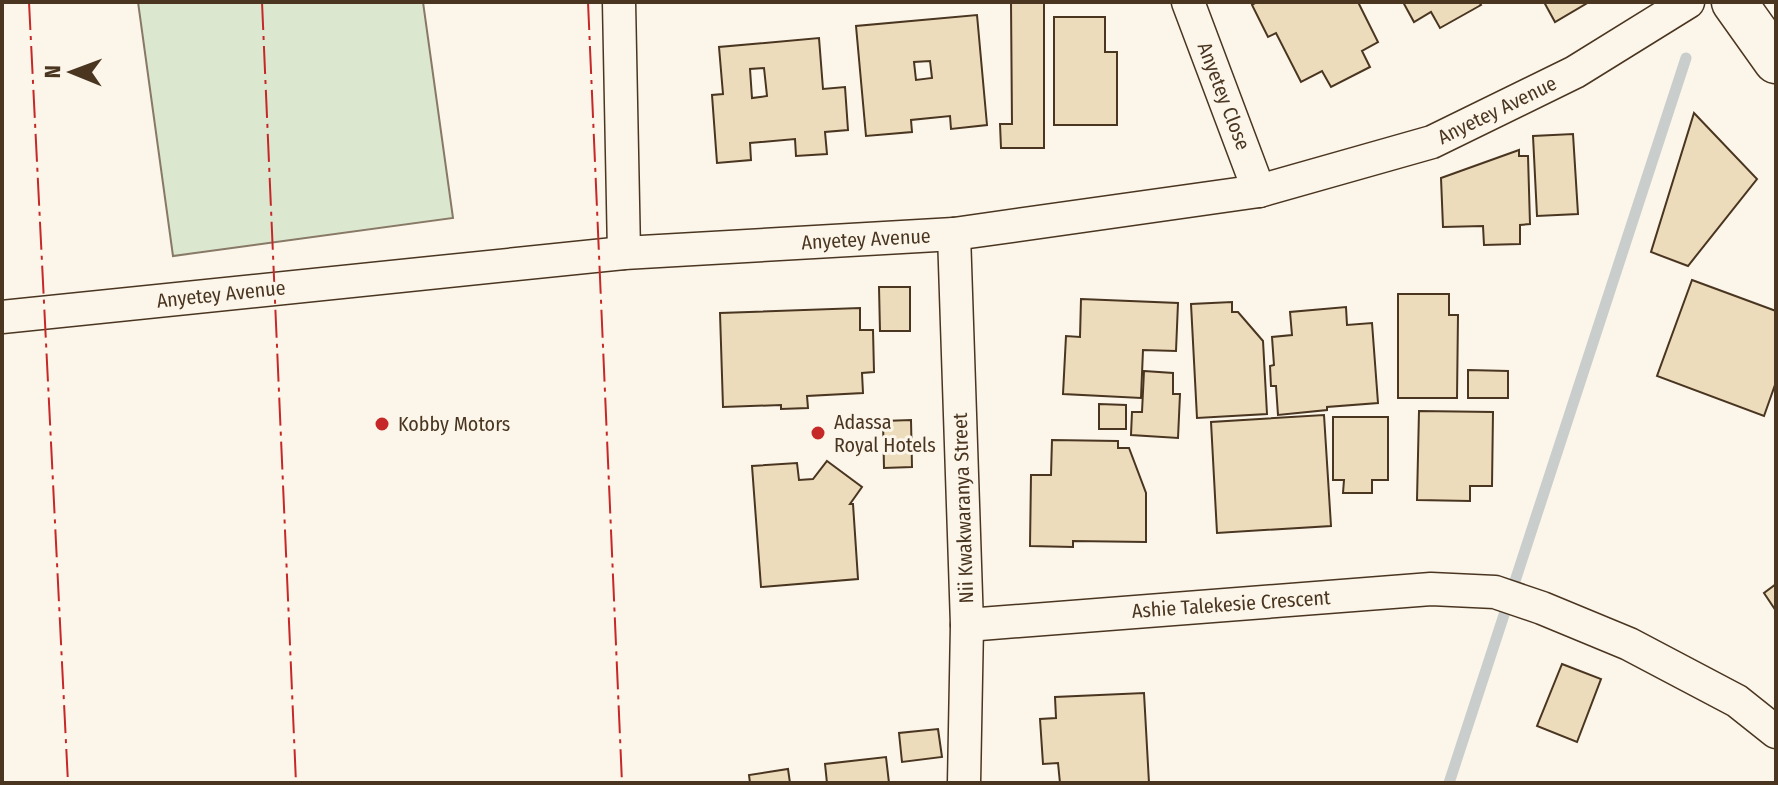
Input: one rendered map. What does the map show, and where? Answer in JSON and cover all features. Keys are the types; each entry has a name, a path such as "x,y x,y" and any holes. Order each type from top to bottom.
{"main road":[{"path":"1734,2 1776,61"}],"street":[{"path":"619,2 624,253"},
{"name":"Anyetey Close","path":"1188,2 1259,191"},
{"name":"Anyetey Avenue","path":"2,317 624,253 954,234 1259,191 1432,142 1575,72 1688,2"},
{"name":"Nii Kwakwaranya Street","path":"954,234 967,625 964,783"},
{"name":"Ashie Talekesie Crescent","path":"967,625 1431,589 1495,592 1629,644 1737,701 1776,732"}],"green space":[{"path":"138,2 423,2 453,218 173,256"}],"building":[{"path":"1011,2 1044,2 1044,148 1001,148 1000,124 1012,124"},
{"path":"1257,2 1358,2 1378,42 1362,51 1370,67 1331,87 1322,71 1301,82 1276,33 1268,37 1252,5"},
{"path":"1403,2 1479,2 1481,5 1440,28 1431,12 1414,22"},
{"path":"1544,2 1589,2 1555,22"},
{"path":"977,15 987,125 951,129 950,116 911,120 912,132 866,136 856,26","holes":["930,61 932,78 916,80 914,62"]},
{"path":"1054,17 1105,17 1105,52 1117,52 1117,125 1054,125"},
{"path":"819,38 823,89 845,87 848,130 825,132 827,154 796,156 795,139 750,143 751,160 717,163 712,95 723,94 719,47","holes":["764,68 767,96 752,98 750,69"]},
{"path":"1694,113 1757,179 1688,266 1651,252"},
{"path":"1573,134 1578,214 1537,216 1533,136"},
{"path":"1519,150 1519,156 1528,156 1530,224 1520,225 1520,244 1484,245 1483,226 1443,227 1441,178"},
{"path":"1692,280 1776,311 1776,382 1764,416 1657,376"},
{"path":"879,287 910,287 910,331 880,331"},
{"path":"1398,294 1449,294 1449,315 1458,315 1457,398 1398,398"},
{"path":"1081,299 1178,303 1176,351 1143,350 1141,398 1063,394 1066,336 1080,337"},
{"path":"1232,302 1232,312 1238,312 1263,341 1267,414 1197,418 1191,304"},
{"path":"1346,307 1347,325 1372,323 1378,403 1278,415 1276,386 1271,386 1270,366 1274,365 1272,337 1292,335 1290,312"},
{"path":"860,308 860,330 873,330 874,372 862,373 863,393 807,396 808,408 781,409 781,405 723,407 720,313"},
{"path":"1468,370 1508,371 1508,398 1468,398"},
{"path":"1144,371 1173,373 1173,394 1180,394 1178,438 1131,435 1132,412 1142,412"},
{"path":"1099,404 1126,405 1126,429 1099,429"},
{"path":"1419,411 1493,412 1492,486 1470,486 1470,501 1417,500"},
{"path":"1324,415 1331,526 1217,533 1211,422"},
{"path":"1333,417 1388,417 1388,480 1372,480 1372,493 1343,493 1344,480 1333,480"},
{"path":"911,420 912,467 884,468 883,421"},
{"path":"1052,440 1118,441 1118,448 1129,448 1146,493 1146,542 1073,541 1073,547 1030,546 1031,475 1051,475"},
{"path":"827,461 862,487 850,504 853,504 858,579 761,587 752,466 797,463 799,480 813,479"},
{"path":"1776,584 1776,611 1764,593"},
{"path":"1562,664 1601,679 1577,742 1537,726"},
{"path":"1144,693 1149,783 1060,783 1058,763 1043,764 1040,719 1056,718 1055,697"},
{"path":"938,729 942,757 902,762 899,733"},
{"path":"886,757 889,783 827,783 825,764"},
{"path":"788,769 790,783 750,783 749,775"}],"waterway":[{"path":"1449,783 1686,58"}],"power":[{"path":"29,2 68,783"},
{"path":"262,2 296,783"},
{"path":"588,2 622,783"}],"place":[{"name":"Kobby Motors","path":"382,424"},
{"name":"Adassa Royal Hotels","path":"818,433"}]}
